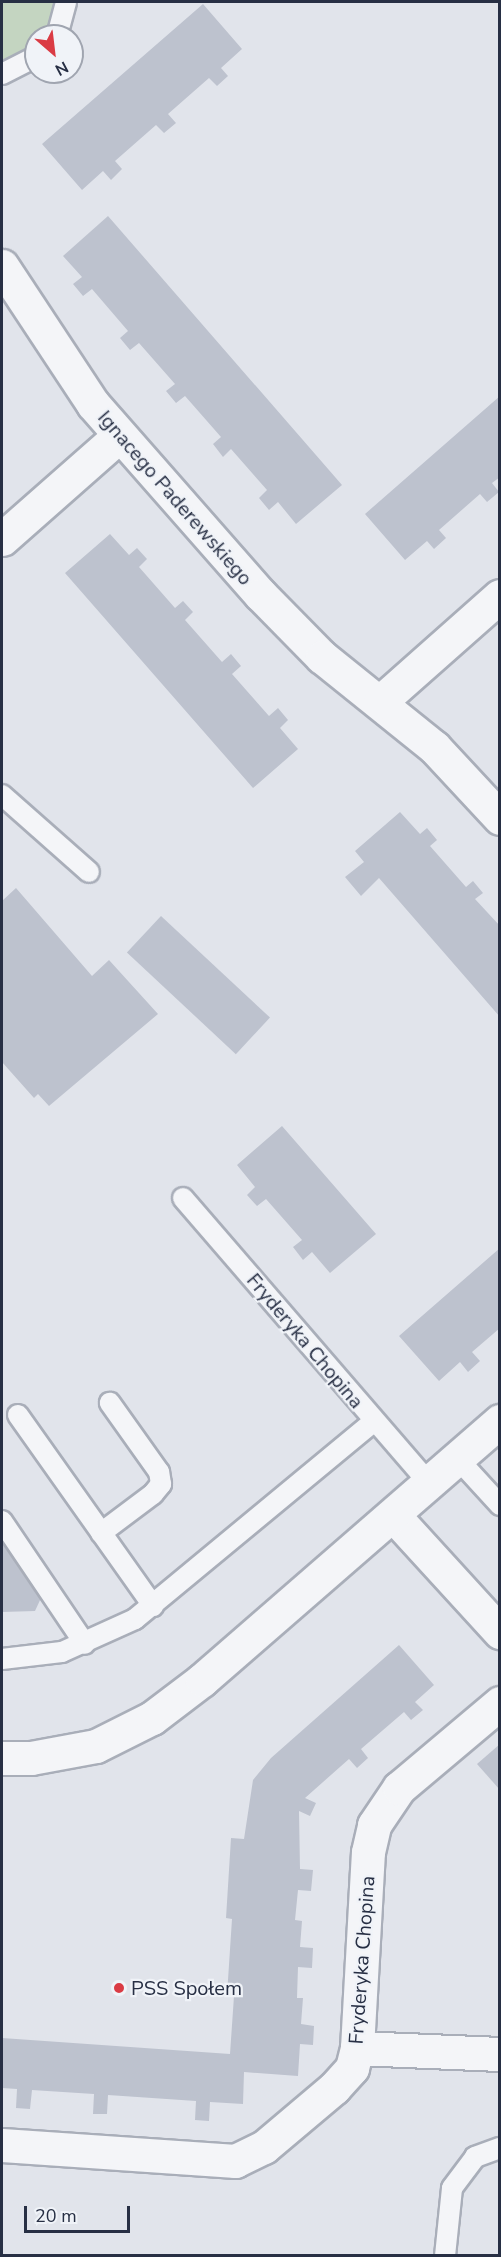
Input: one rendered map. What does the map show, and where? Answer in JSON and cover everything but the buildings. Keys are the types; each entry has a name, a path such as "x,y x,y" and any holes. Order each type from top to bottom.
{"street":[{"name":"Ignacego Paderewskiego","path":"2,266 66,366 119,436 288,625 322,657 380,702 450,762 500,818"},
{"path":"2,539 119,436"},
{"path":"380,702 500,596"},
{"path":"2,1758 32,1758 96,1746 152,1718 202,1680 500,1421"},
{"path":"393,1515 500,1632"},
{"name":"Fryderyka Chopina","path":"2,2145 223,2161 245,2158 264,2147 342,2080 352,2068 357,2048 368,1852 374,1825 399,1788 500,1703"},
{"path":"357,2048 500,2054"}],"lane":[{"path":"60,24 66,2"},
{"path":"2,75 24,63"},
{"path":"2,795 89,872"},
{"name":"Fryderyka Chopina","path":"183,1198 373,1422 429,1483"},
{"path":"101,1533 153,1494 161,1478 110,1403"},
{"path":"18,1415 153,1606"},
{"path":"2,1659 51,1655 86,1644 153,1606 373,1422"},
{"path":"458,1458 500,1505"},
{"path":"2,1521 86,1644"},
{"path":"446,2256 452,2188 475,2157 500,2148"}],"green space":[{"path":"2,2 54,2 50,24 24,24 24,54 10,61 2,59"}],"place":[{"name":"PSS Społem","path":"119,1988"}]}
